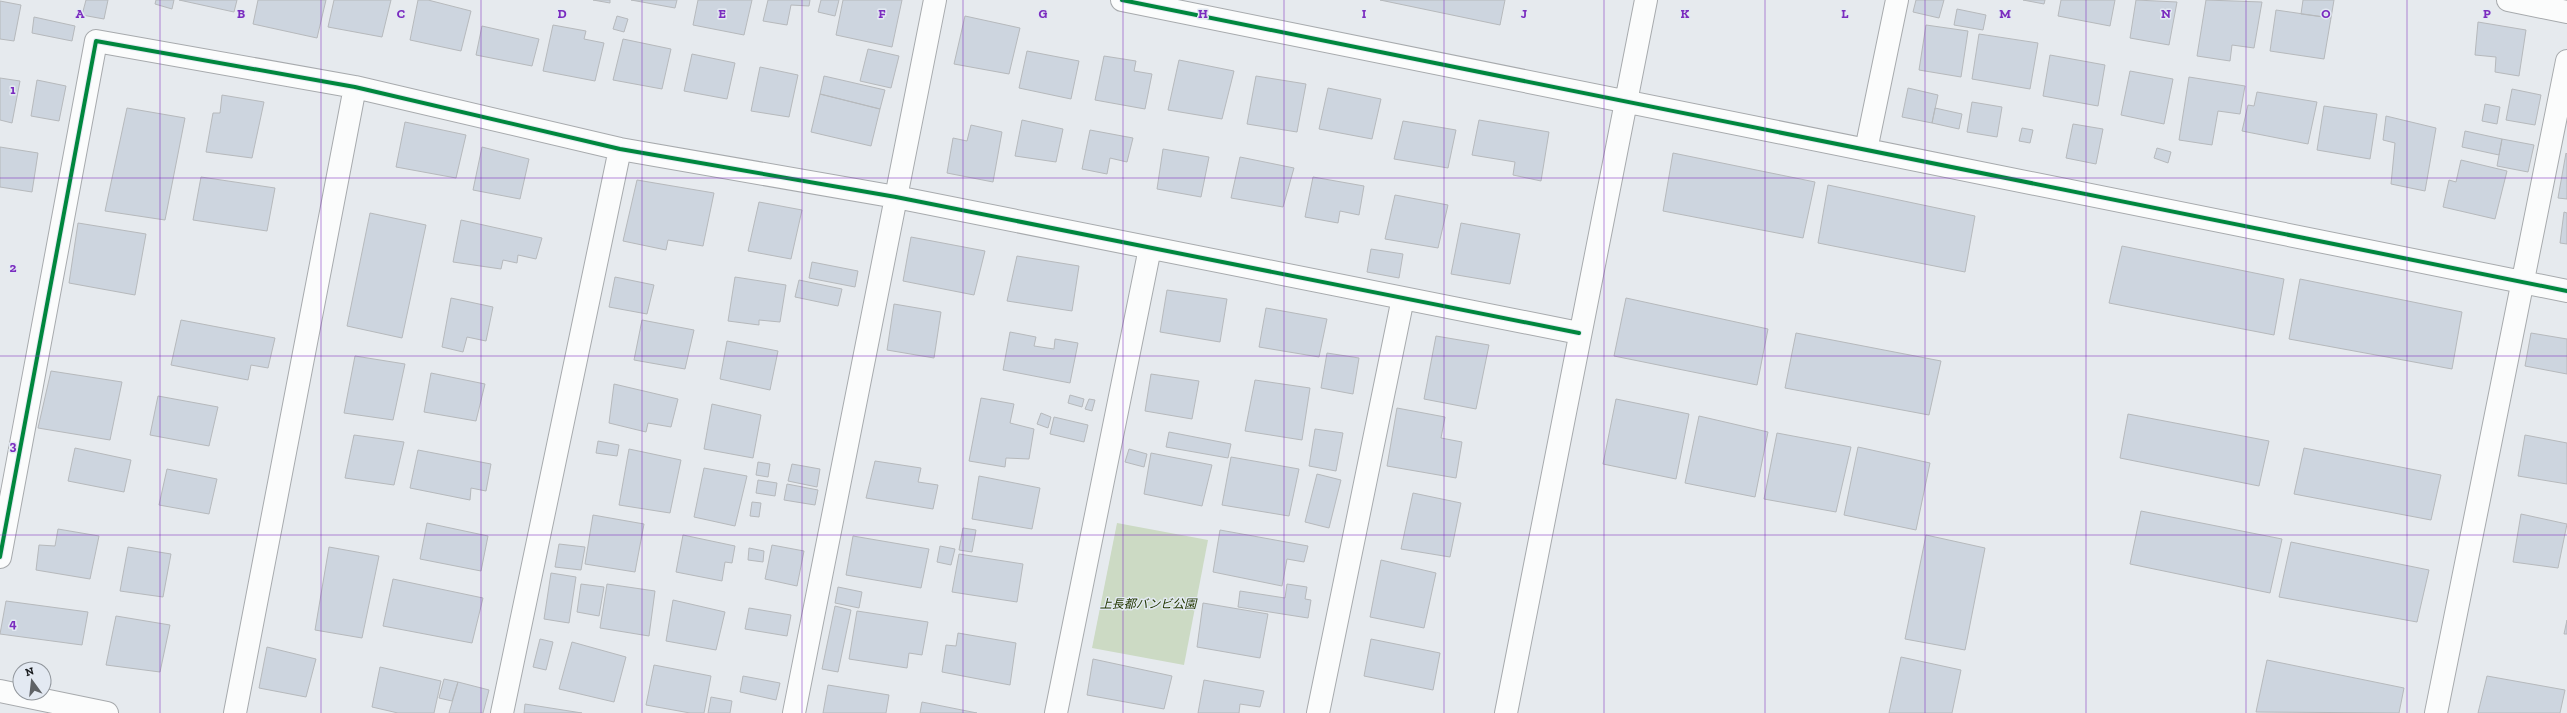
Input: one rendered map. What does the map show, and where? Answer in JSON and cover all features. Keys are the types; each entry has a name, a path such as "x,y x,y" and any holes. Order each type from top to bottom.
{"street":[{"path":"794,713 935,0"},
{"path":"1122,0 1202,8 1625,102 2567,291"},
{"path":"1506,713 1579,333 1646,0"},
{"path":"1866,150 1897,0"},
{"path":"2508,0 2567,12"},
{"path":"0,557 96,41 355,87 620,149 896,198 1579,333"},
{"path":"2436,713 2521,282 2567,61"},
{"path":"235,713 355,87"},
{"path":"502,713 620,149"},
{"path":"1056,713 1150,248"},
{"path":"1318,713 1403,298"},
{"path":"0,691 107,713"}],"green space":[{"name":"上長都バンビ公園","path":"1117,523 1208,540 1184,665 1092,648"}],"building":[{"path":"86,0 108,0 104,19 82,15"},
{"path":"156,0 174,0 172,9 155,4"},
{"path":"179,0 237,0 234,12"},
{"path":"258,0 326,0 317,38 253,24"},
{"path":"334,0 391,0 382,37 328,27"},
{"path":"418,0 428,0 471,11 461,51 410,40"},
{"path":"593,0 610,0 610,3"},
{"path":"631,0 677,0 675,8"},
{"path":"698,0 752,0 744,35 693,25"},
{"path":"768,0 810,0 809,6 791,5 787,25 763,21"},
{"path":"821,0 839,0 835,16 818,12"},
{"path":"843,0 902,0 892,47 836,35"},
{"path":"1380,0 1505,0 1500,25"},
{"path":"1916,0 1944,0 1939,18 1913,12"},
{"path":"2023,0 2045,0 2044,4"},
{"path":"2061,0 2115,0 2110,26 2058,16"},
{"path":"2136,0 2177,2 2169,45 2130,38"},
{"path":"2206,0 2262,2 2254,48 2232,45 2230,61 2197,56"},
{"path":"2303,0 2334,0 2331,18 2301,14"},
{"path":"0,1 21,5 14,41 0,39"},
{"path":"1957,9 1986,15 1983,30 1954,25"},
{"path":"2276,10 2331,18 2324,59 2270,51"},
{"path":"617,16 628,19 624,32 613,29"},
{"path":"965,16 1020,28 1009,74 954,64"},
{"path":"34,17 75,26 72,41 32,33"},
{"path":"2478,22 2526,30 2519,76 2495,72 2496,57 2475,55"},
{"path":"553,25 586,31 584,39 604,43 595,81 543,71"},
{"path":"1926,25 1968,31 1961,77 1919,70"},
{"path":"482,26 539,39 532,66 476,55"},
{"path":"1979,34 2038,43 2030,89 1972,79"},
{"path":"623,39 671,49 662,89 613,80"},
{"path":"868,49 899,56 891,88 860,81"},
{"path":"1027,51 1079,61 1071,99 1019,88"},
{"path":"692,54 735,63 727,99 684,91"},
{"path":"2050,55 2105,65 2098,106 2043,96"},
{"path":"1104,56 1136,61 1134,71 1152,74 1145,109 1095,100"},
{"path":"1179,60 1234,71 1222,119 1168,110"},
{"path":"760,67 798,75 789,117 751,111"},
{"path":"2130,71 2173,79 2164,124 2121,115"},
{"path":"824,76 885,90 880,109 820,94"},
{"path":"1256,76 1306,84 1297,132 1247,124"},
{"path":"2189,77 2245,86 2240,114 2218,111 2212,145 2179,140"},
{"path":"0,78 20,81 12,123 0,120"},
{"path":"37,80 66,86 59,121 31,116"},
{"path":"1328,88 1381,99 1372,139 1319,129"},
{"path":"1908,88 1938,95 1932,123 1902,117"},
{"path":"2512,89 2541,95 2535,125 2506,120"},
{"path":"2257,92 2317,102 2308,144 2242,131 2248,105 2254,106"},
{"path":"820,94 880,109 871,146 811,132"},
{"path":"222,95 264,102 252,158 206,152 213,113 220,113"},
{"path":"1972,102 2002,107 1997,137 1967,132"},
{"path":"2485,104 2500,107 2497,124 2482,121"},
{"path":"2324,106 2377,114 2370,159 2317,150"},
{"path":"127,108 185,118 165,220 105,211"},
{"path":"1935,108 1962,114 1959,129 1932,123"},
{"path":"2386,116 2436,128 2425,191 2391,184 2395,143 2383,140"},
{"path":"1022,120 1063,129 1056,162 1015,156"},
{"path":"1479,120 1549,132 1541,181 1513,175 1515,162 1472,155"},
{"path":"1403,121 1456,130 1448,168 1394,159"},
{"path":"405,122 466,135 456,178 396,167"},
{"path":"2073,124 2103,129 2096,164 2066,158"},
{"path":"971,125 1002,132 993,182 947,173 953,138 967,141"},
{"path":"2022,128 2033,130 2030,143 2019,141"},
{"path":"1090,130 1133,138 1127,162 1110,158 1107,174 1082,169"},
{"path":"2465,131 2502,139 2499,155 2462,147"},
{"path":"2502,139 2534,145 2528,172 2497,166"},
{"path":"0,147 38,153 32,192 0,187"},
{"path":"482,147 529,159 520,199 473,190"},
{"path":"2157,148 2171,152 2168,163 2154,158"},
{"path":"1163,149 1209,157 1201,197 1157,189"},
{"path":"1673,153 1815,182 1803,238 1663,211"},
{"path":"2566,153 2567,154 2567,199 2558,198"},
{"path":"1240,157 1294,168 1283,207 1231,198"},
{"path":"2461,160 2507,171 2495,219 2443,207 2449,180 2456,182"},
{"path":"201,177 275,188 267,231 193,220"},
{"path":"1313,177 1364,186 1359,215 1340,211 1338,223 1305,217"},
{"path":"637,180 714,193 703,246 668,240 666,250 623,241"},
{"path":"1828,185 1975,216 1965,272 1818,243"},
{"path":"1395,195 1448,205 1438,248 1385,239"},
{"path":"759,202 802,210 791,259 748,251"},
{"path":"2564,212 2567,213 2567,244 2560,243"},
{"path":"370,213 426,225 402,338 347,326"},
{"path":"461,220 542,238 536,259 518,255 517,263 503,260 501,269 453,262"},
{"path":"78,223 146,234 135,295 69,283"},
{"path":"1461,223 1520,234 1510,284 1451,274"},
{"path":"911,237 985,251 974,295 903,281"},
{"path":"2122,246 2284,279 2274,335 2109,303"},
{"path":"1371,249 1403,254 1399,278 1367,272"},
{"path":"1017,256 1079,266 1072,311 1007,301"},
{"path":"812,262 858,271 855,287 809,278"},
{"path":"615,277 654,285 647,314 609,307"},
{"path":"735,277 786,285 780,322 759,320 759,325 728,321"},
{"path":"2300,279 2462,312 2452,369 2289,339"},
{"path":"799,280 842,289 838,306 795,297"},
{"path":"1167,290 1227,299 1220,342 1160,332"},
{"path":"451,298 493,307 486,341 467,337 463,352 442,347"},
{"path":"1626,298 1768,329 1757,385 1614,356"},
{"path":"894,304 941,312 934,358 887,350"},
{"path":"1266,308 1327,319 1319,357 1259,347"},
{"path":"181,320 275,338 268,368 251,365 248,380 171,365"},
{"path":"642,320 694,330 685,369 634,360"},
{"path":"1010,332 1036,337 1034,346 1054,349 1055,339 1078,343 1070,383 1003,370"},
{"path":"1796,333 1941,361 1929,415 1785,388"},
{"path":"2531,333 2567,339 2567,374 2525,366"},
{"path":"1436,336 1489,345 1476,409 1424,399"},
{"path":"727,341 778,351 770,390 720,379"},
{"path":"1327,353 1359,358 1353,394 1321,388"},
{"path":"355,356 405,364 393,420 344,413"},
{"path":"51,371 122,382 110,440 38,428"},
{"path":"431,373 485,384 476,421 424,412"},
{"path":"1151,374 1199,381 1192,419 1145,411"},
{"path":"1255,380 1310,388 1302,440 1245,431"},
{"path":"614,384 678,399 671,427 648,423 646,432 609,423"},
{"path":"1070,395 1084,399 1082,407 1068,403"},
{"path":"158,396 218,407 209,446 150,435"},
{"path":"981,398 1014,404 1010,423 1034,429 1029,459 1006,458 1005,467 969,461"},
{"path":"1089,399 1095,400 1092,411 1085,409"},
{"path":"1616,399 1689,414 1676,479 1603,464"},
{"path":"712,404 761,415 753,458 704,449"},
{"path":"1397,408 1445,417 1441,438 1462,442 1456,478 1387,466"},
{"path":"1041,413 1051,417 1048,428 1037,424"},
{"path":"2128,414 2269,441 2259,486 2120,458"},
{"path":"1699,416 1768,432 1755,497 1685,483"},
{"path":"1054,417 1088,425 1084,442 1050,434"},
{"path":"1315,429 1343,433 1336,471 1309,466"},
{"path":"1169,432 1231,444 1228,458 1166,447"},
{"path":"1777,433 1851,447 1836,512 1764,499"},
{"path":"354,435 404,442 394,485 345,478"},
{"path":"2525,435 2567,443 2567,484 2518,476"},
{"path":"598,441 619,445 617,456 596,453"},
{"path":"1858,447 1930,463 1916,530 1844,515"},
{"path":"75,448 131,460 124,492 68,481"},
{"path":"2304,448 2441,475 2431,520 2294,494"},
{"path":"629,449 681,460 670,513 619,505"},
{"path":"1129,449 1147,454 1144,467 1125,462"},
{"path":"418,450 491,464 486,491 471,488 470,500 410,488"},
{"path":"1151,453 1212,465 1202,506 1144,494"},
{"path":"1231,457 1299,469 1289,516 1222,505"},
{"path":"875,461 921,468 918,482 938,485 933,509 866,498"},
{"path":"758,462 770,464 768,477 756,475"},
{"path":"792,464 820,469 817,487 788,481"},
{"path":"704,468 747,476 735,526 694,517"},
{"path":"167,469 217,479 209,514 159,505"},
{"path":"1317,474 1341,480 1329,528 1305,522"},
{"path":"979,476 1040,488 1032,529 972,519"},
{"path":"758,480 777,483 775,496 756,493"},
{"path":"787,484 818,490 815,505 784,500"},
{"path":"1413,493 1461,503 1450,557 1401,549"},
{"path":"752,502 761,503 759,517 750,516"},
{"path":"2141,511 2282,539 2270,593 2130,564"},
{"path":"2521,514 2567,524 2558,568 2513,562"},
{"path":"593,515 644,524 635,572 585,564"},
{"path":"427,523 488,536 481,571 420,559"},
{"path":"963,528 976,530 972,552 959,550"},
{"path":"58,529 99,536 90,579 36,570 39,545 55,546"},
{"path":"1220,530 1308,546 1304,562 1287,559 1282,586 1213,572"},
{"path":"683,535 735,546 732,563 725,562 722,581 676,572"},
{"path":"1926,535 1985,548 1965,650 1905,639"},
{"path":"853,536 929,549 921,588 846,575"},
{"path":"2291,542 2429,570 2417,622 2279,597"},
{"path":"559,544 585,547 581,570 555,567"},
{"path":"772,545 804,551 797,586 765,579"},
{"path":"940,546 955,549 951,565 937,562"},
{"path":"128,547 171,554 163,597 120,591"},
{"path":"329,547 379,556 362,638 315,630"},
{"path":"749,548 764,551 763,562 748,560"},
{"path":"959,554 1023,564 1017,602 952,592"},
{"path":"1381,560 1436,573 1424,628 1370,617"},
{"path":"551,573 576,577 569,623 544,619"},
{"path":"393,579 483,598 472,643 383,626"},
{"path":"581,584 604,587 599,616 577,612"},
{"path":"607,584 655,591 649,636 600,628"},
{"path":"1287,584 1307,587 1305,599 1311,600 1308,618 1238,607 1240,591 1285,598"},
{"path":"838,587 862,592 859,608 835,603"},
{"path":"673,600 725,612 716,650 666,641"},
{"path":"6,601 88,612 82,645 0,634"},
{"path":"1203,603 1268,614 1260,658 1197,647"},
{"path":"835,606 851,610 838,672 822,669"},
{"path":"749,608 791,615 787,636 745,629"},
{"path":"857,611 928,622 922,655 909,653 907,668 849,659"},
{"path":"116,616 170,625 160,672 106,665"},
{"path":"2567,620 2567,634 2564,634"},
{"path":"958,633 1016,643 1010,685 942,672 946,645 956,646"},
{"path":"540,639 553,642 546,670 533,667"},
{"path":"1371,639 1440,653 1433,690 1364,676"},
{"path":"572,642 626,657 614,702 559,689"},
{"path":"267,647 316,659 306,697 259,688"},
{"path":"1901,657 1961,670 1952,713 1889,713"},
{"path":"1093,659 1172,676 1164,709 1087,695"},
{"path":"2267,660 2404,688 2399,713 2256,712"},
{"path":"654,665 711,676 704,713 690,713 646,705"},
{"path":"380,667 441,681 434,713 398,713 372,707"},
{"path":"743,676 780,683 776,700 740,692"},
{"path":"2487,676 2565,690 2560,713 2478,713"},
{"path":"444,679 458,682 452,701 439,698"},
{"path":"1204,680 1264,691 1260,707 1240,704 1239,713 1198,713"},
{"path":"458,682 489,690 483,713 449,713"},
{"path":"828,685 889,695 886,713 823,713"},
{"path":"711,697 732,701 730,713 708,713"},
{"path":"922,702 977,713 920,713"},
{"path":"525,704 582,713 524,713"}],"cycle path":[{"path":"1122,0 2567,291"},
{"path":"0,557 96,41 355,87 620,149 896,197 1579,333"}]}
